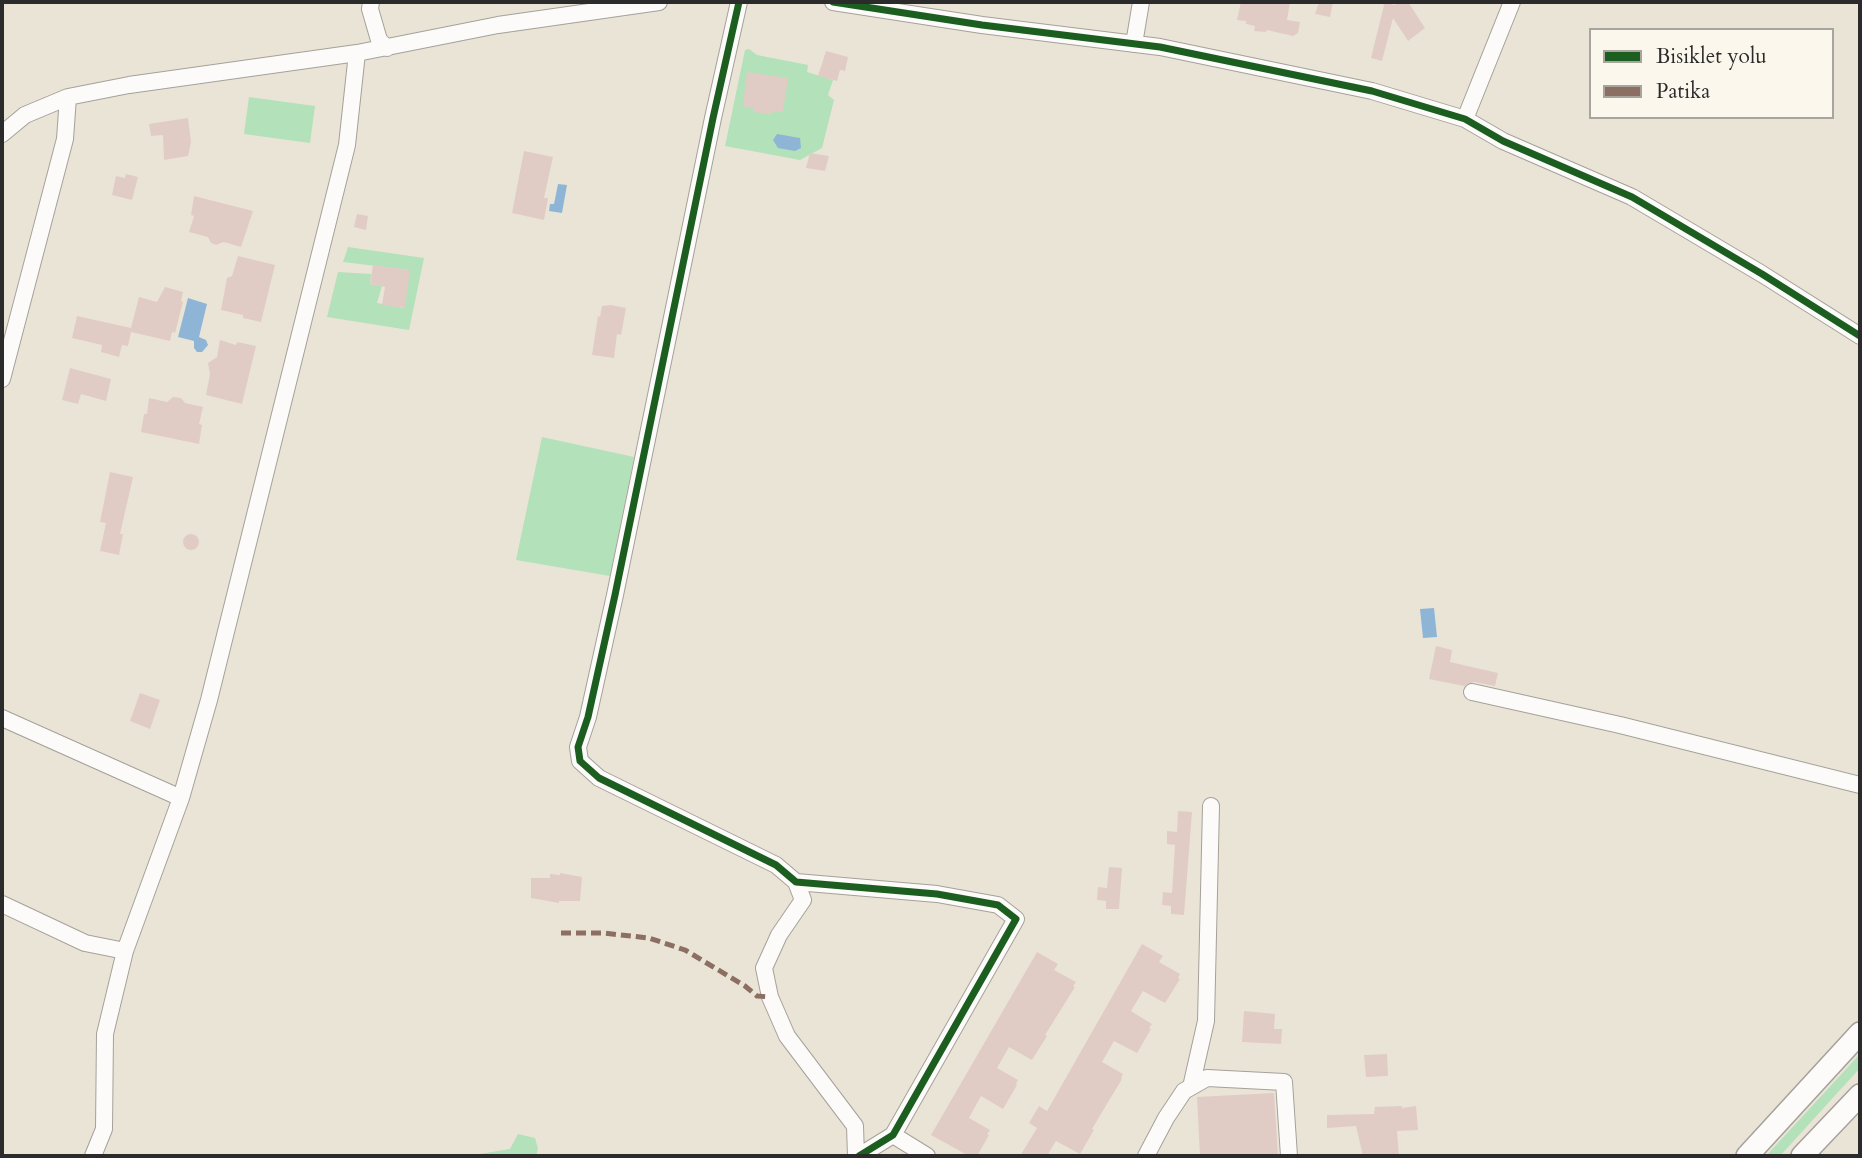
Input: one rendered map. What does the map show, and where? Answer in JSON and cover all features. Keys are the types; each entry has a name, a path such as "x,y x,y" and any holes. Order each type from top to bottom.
{"main road":[{"path":"1747,1156 1860,1033"},
{"path":"1802,1156 1858,1101"}],"street":[{"path":"371,2 370,9 379,40 387,48"},
{"path":"2,134 25,115 68,97 129,85 387,48 498,25 626,4 659,2"},
{"path":"739,2 615,595 579,747 580,761 599,778 776,865 796,882 803,900 779,935 765,968 770,997 788,1035 855,1126 857,1156 893,1135 1016,919 998,905 937,894 796,882"},
{"path":"833,2 875,4 982,25 1160,47 1372,91 1465,119 1503,141 1632,197 1860,336"},
{"path":"1134,44 1141,2"},
{"path":"1465,119 1512,2"},
{"path":"93,1156 104,1129 105,1034 125,951 181,798 213,686 346,145 357,53"},
{"path":"2,379 65,139 68,97"},
{"path":"1472,692 1620,725 1860,785"},
{"path":"2,718 181,798"},
{"path":"1191,1087 1206,1021 1211,806"},
{"path":"2,904 85,943 125,951"},
{"path":"1146,1156 1184,1091 1207,1078 1284,1082 1289,1156"},
{"path":"893,1135 927,1156"}],"green space":[{"path":"749,49 757,55 808,65 807,72 833,80 828,95 834,100 822,148 800,160 725,146 745,50"},
{"path":"249,97 315,106 310,143 244,134"},
{"path":"348,247 424,258 409,330 327,317 338,272 371,274 370,284 382,286 377,303 404,308 409,270 343,262"},
{"path":"542,437 634,457 610,576 516,560"},
{"path":"1860,1054 1860,1068 1780,1156 1766,1156"},
{"path":"518,1134 535,1138 538,1149 536,1156 467,1156 510,1149"}],"water":[{"path":"777,134 800,138 801,148 795,151 778,148 773,140"},
{"path":"558,184 567,185 562,213 549,211 550,204 554,204"},
{"path":"188,298 207,304 199,337 206,340 208,345 202,352 197,352 194,348 194,341 178,337"},
{"path":"1434,608 1437,637 1423,638 1420,609"}],"building":[{"path":"1241,2 1290,2 1287,20 1300,22 1298,33 1293,36 1267,30 1254,31 1255,26 1237,20"},
{"path":"1319,2 1333,2 1330,17 1315,14"},
{"path":"1382,2 1395,5 1396,2 1408,2 1425,28 1408,41 1393,18 1382,61 1371,58 1384,5"},
{"path":"826,51 848,57 845,71 840,70 837,81 818,76"},
{"path":"747,72 788,78 783,112 753,112 754,108 743,106"},
{"path":"188,118 191,142 188,156 164,160 163,135 151,136 149,124"},
{"path":"524,151 553,157 544,198 548,198 544,220 512,213"},
{"path":"810,153 829,156 825,171 806,168"},
{"path":"126,174 138,177 132,200 112,195 116,176 125,178"},
{"path":"194,196 253,211 241,247 224,242 216,245 211,243 208,237 189,232 194,216 191,215"},
{"path":"357,214 368,216 366,230 354,227"},
{"path":"238,256 275,265 261,322 221,310 227,278 232,276"},
{"path":"373,265 410,270 405,308 382,305 385,287 370,284"},
{"path":"165,287 183,292 175,333 172,332 170,341 131,332 128,346 122,345 119,357 101,352 102,345 72,338 77,316 131,328 139,297 157,302"},
{"path":"602,306 626,308 621,335 617,334 614,358 592,355 598,316 600,317"},
{"path":"220,340 236,345 237,342 256,346 242,404 206,395 210,374 208,363 217,357"},
{"path":"70,368 111,379 106,401 81,394 78,404 62,400"},
{"path":"173,397 203,407 199,424 202,425 199,444 141,432 149,398 167,402"},
{"path":"110,472 133,477 120,534 123,534 119,555 100,551 106,523 100,522"},
{"path":"191,534 197,536 197,548 191,550 185,548 183,542 185,536"},
{"path":"1436,646 1452,650 1450,662 1498,673 1495,686 1474,682 1464,686 1429,679"},
{"path":"140,693 160,700 150,729 130,721"},
{"path":"1178,811 1192,812 1184,915 1171,914 1171,906 1162,905 1163,892 1172,893 1175,845 1167,844 1167,831 1177,832"},
{"path":"1109,867 1122,868 1119,909 1106,909 1106,901 1097,900 1098,887 1107,888"},
{"path":"550,874 582,877 580,901 559,903 531,898 531,878 550,878"},
{"path":"1142,944 1163,956 1159,962 1180,974 1180,979 1165,1003 1143,991 1131,1011 1152,1024 1149,1028 1151,1029 1137,1053 1114,1041 1102,1062 1123,1074 1092,1129 1094,1130 1080,1154 1056,1141 1047,1156 1020,1156 1037,1128 1029,1123 1039,1106 1047,1111"},
{"path":"1037,952 1058,964 1054,970 1076,982 1073,986 1075,987 1032,1060 1009,1047 997,1068 1018,1080 1017,1085 1003,1109 981,1096 969,1118 990,1130 987,1134 989,1135 977,1156 969,1156 931,1135"},
{"path":"1244,1011 1275,1014 1274,1029 1282,1029 1281,1044 1242,1042"},
{"path":"1387,1054 1388,1076 1366,1077 1364,1055"},
{"path":"1274,1093 1278,1156 1200,1156 1197,1097"},
{"path":"1416,1106 1418,1130 1397,1131 1399,1156 1363,1156 1356,1126 1327,1128 1327,1115 1374,1114 1375,1107"}],"marked path":[{"path":"561,933 603,933 649,938 685,950 757,996 770,997"}],"cycle path":[{"path":"739,2 615,595 588,717 578,747 580,761 599,778 776,865 796,882 937,894 998,905 1016,919 893,1135 859,1156"},
{"path":"833,2 982,25 1160,47 1372,91 1465,119 1503,141 1632,197 1860,336"}]}
